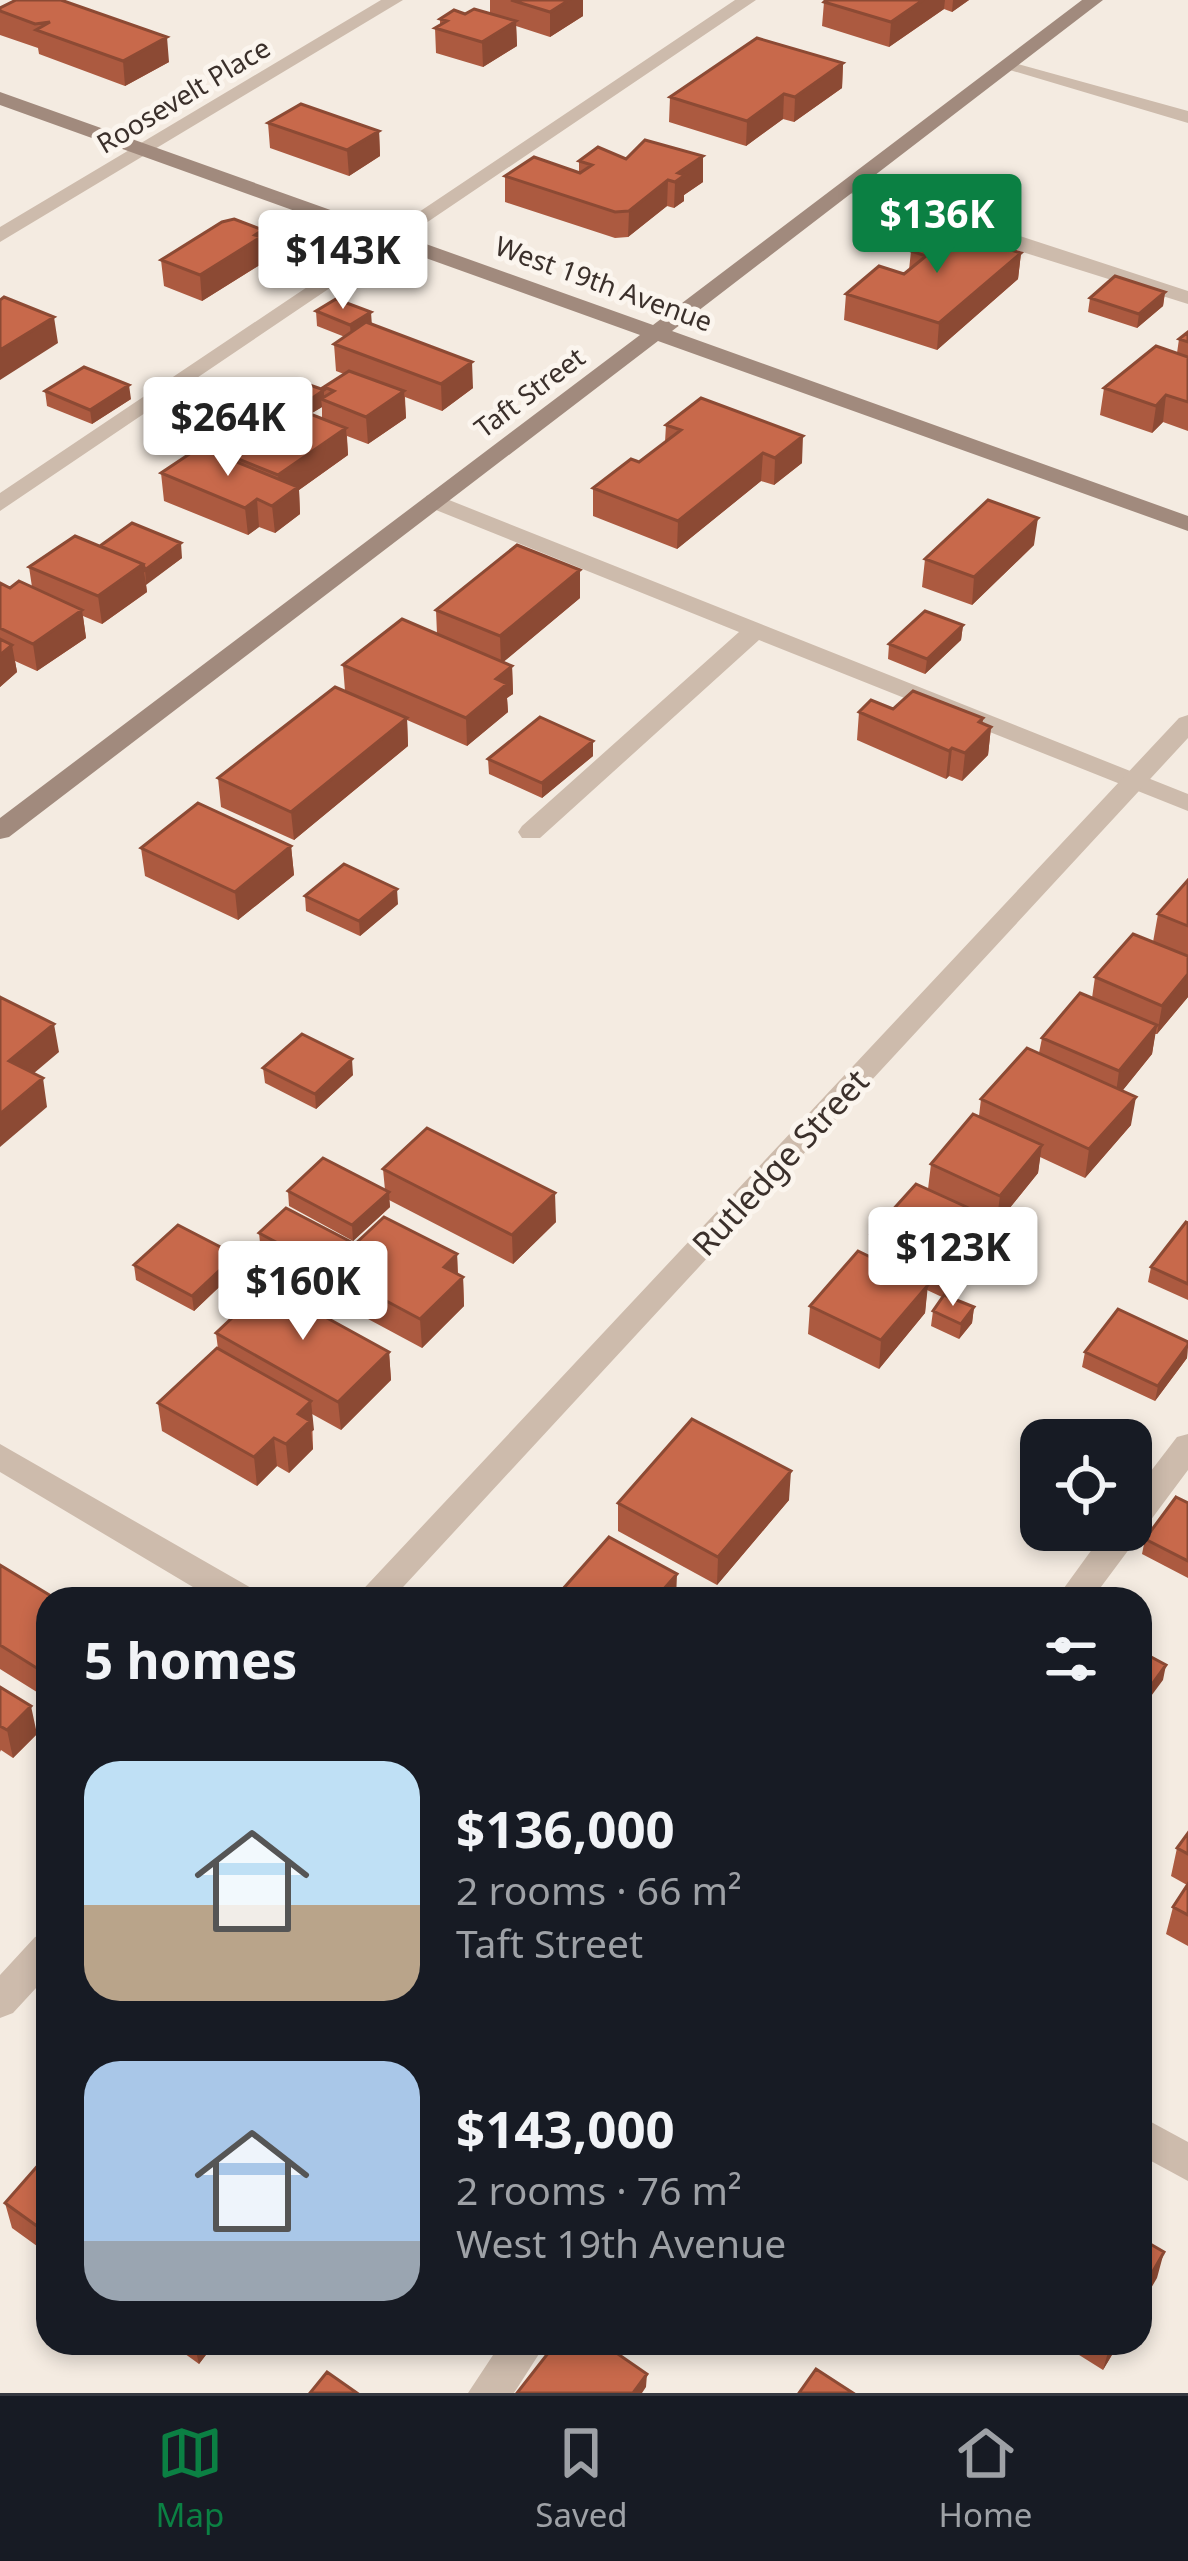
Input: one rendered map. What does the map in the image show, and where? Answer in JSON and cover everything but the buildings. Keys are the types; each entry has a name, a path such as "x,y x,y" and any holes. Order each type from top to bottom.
{"street":[{"name":"Roosevelt Place","path":"0,236 394,0"},
{"path":"0,504 747,0"},
{"name":"Taft Street","path":"0,832 1094,0"},
{"path":"1010,64 1188,117"},
{"name":"West 19th Avenue","path":"0,98 1188,524"},
{"path":"849,186 934,218 1188,298"},
{"path":"434,501 1188,803"},
{"path":"531,832 756,630"},
{"name":"Rutledge Street","path":"382,1587 1188,723"},
{"path":"1152,1494 1188,1446"},
{"path":"0,1456 221,1587"},
{"path":"1082,1587 1109,1551"},
{"path":"0,2001 36,1962"},
{"path":"1152,2141 1188,2163"},
{"path":"490,2393 517,2355"}]}
